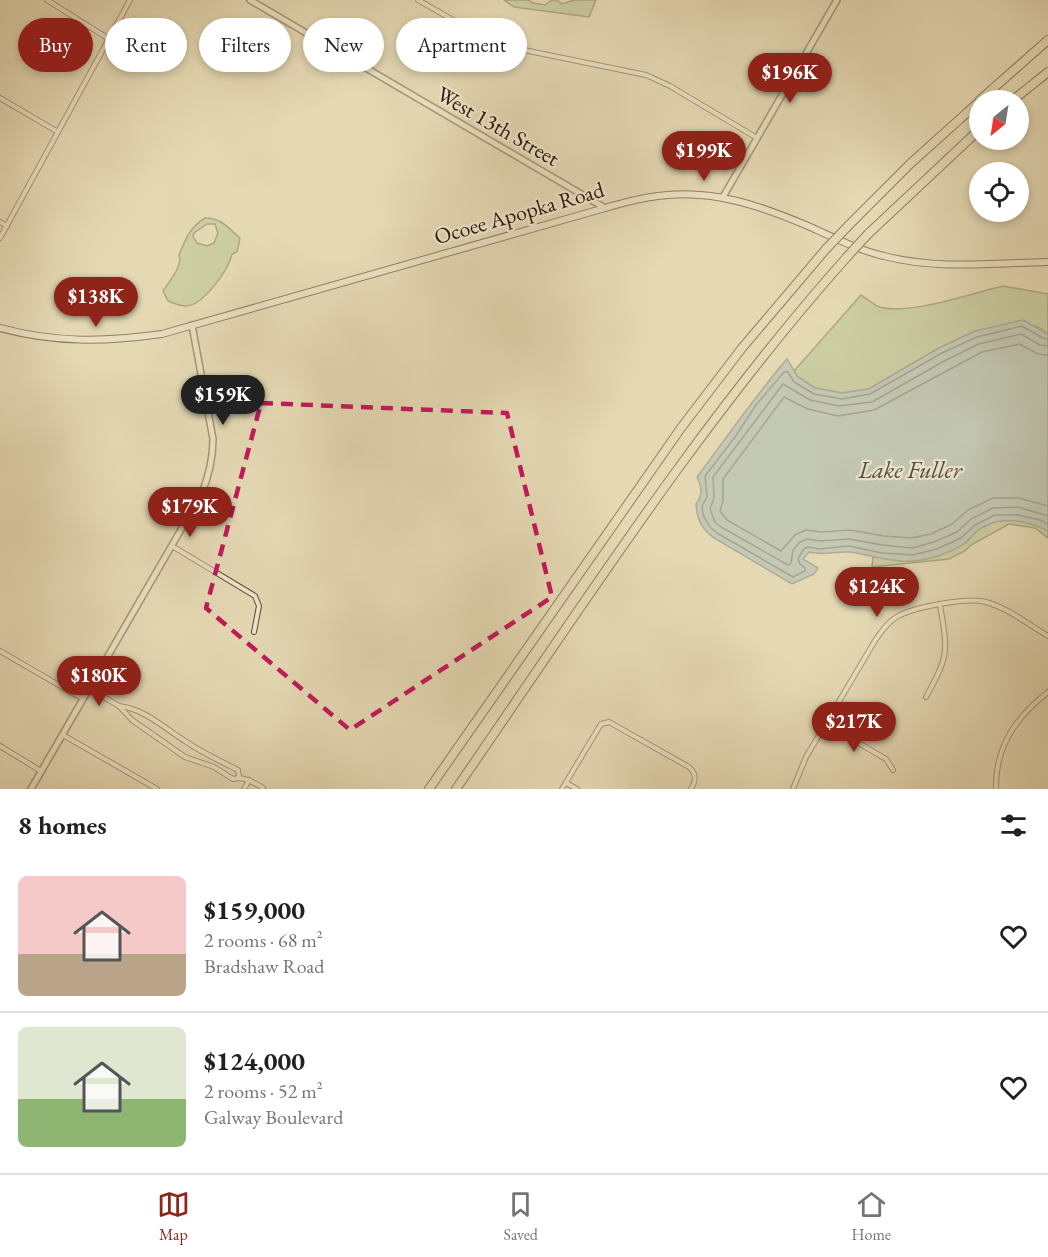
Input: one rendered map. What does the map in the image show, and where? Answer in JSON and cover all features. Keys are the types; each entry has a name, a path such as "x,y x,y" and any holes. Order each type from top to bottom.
{"highway":[{"path":"992,90 1048,40"},
{"path":"1026,90 1048,72"},
{"path":"1029,90 1048,77"},
{"path":"429,789 681,428 742,348 826,249 911,163 969,111"},
{"path":"456,789 708,427 783,330 868,234 969,139"}],"main road":[{"name":"Ocoee Apopka Road","path":"0,328 43,337 112,340 162,333 605,208 657,196 684,194 723,196 762,207 864,250 900,260 945,264 1048,262"}],"street":[{"path":"47,0 105,36"},
{"path":"120,18 130,0"},
{"name":"West 13th Street","path":"250,0 605,208"},
{"path":"418,0 488,39 514,48 646,75 757,138"},
{"path":"723,196 837,0"},
{"path":"0,238 105,46"},
{"path":"0,98 58,132"},
{"path":"0,222 7,226"},
{"path":"31,789 201,495 213,457 213,439 192,324"},
{"path":"172,546 255,596 259,606 254,632"},
{"path":"793,789 806,757 885,626 896,617 911,611 940,605 973,600 983,601 1048,636"},
{"path":"926,697 942,668 946,655 940,605"},
{"path":"0,651 84,699"},
{"path":"90,689 119,706 132,720 185,757 214,767 233,779 239,777 263,788"},
{"path":"996,789 1001,753 1011,729 1029,706 1048,692"},
{"path":"119,706 132,708 164,726 186,742 238,770 239,777"},
{"path":"562,789 601,724 609,722 689,767 696,779 691,789"},
{"path":"826,724 886,759 893,770"},
{"path":"63,735 157,789"},
{"path":"0,746 41,771"},
{"path":"244,789 249,780"},
{"path":"566,783 577,789"}],"highlighted area":[{"path":"261,403 507,413 552,597 350,730 206,608"}],"green space":[{"path":"504,0 528,0 545,5 552,0 557,0 562,4 574,0 596,0 589,17 514,7"},
{"path":"205,218 211,218 228,227 240,238 237,252 232,254 221,277 207,294 193,304 182,306 168,301 163,291 177,269 179,255 186,239","holes":["207,224 215,224 218,233 214,243 207,246 197,243 193,236 194,233"]},
{"path":"1003,286 1048,294 1048,334 1036,326 975,331 939,348 869,389 842,393 815,388 798,377 794,371 861,295 877,306 889,309 939,303"},
{"path":"1017,520 1048,531 1048,538 1035,528 1009,524 949,559 872,567 873,557 913,561 965,543 979,529 996,521"}],"water":[{"name":"Lake Fuller","path":"1023,320 1048,334 1048,531 1022,522 995,522 978,530 965,543 954,549 934,557 914,561 890,560 850,552 819,554 809,552 803,559 818,568 814,574 792,584 714,538 703,528 696,504 701,491 697,477 787,359 798,377 815,388 842,393 869,389 939,348 975,331"}]}
